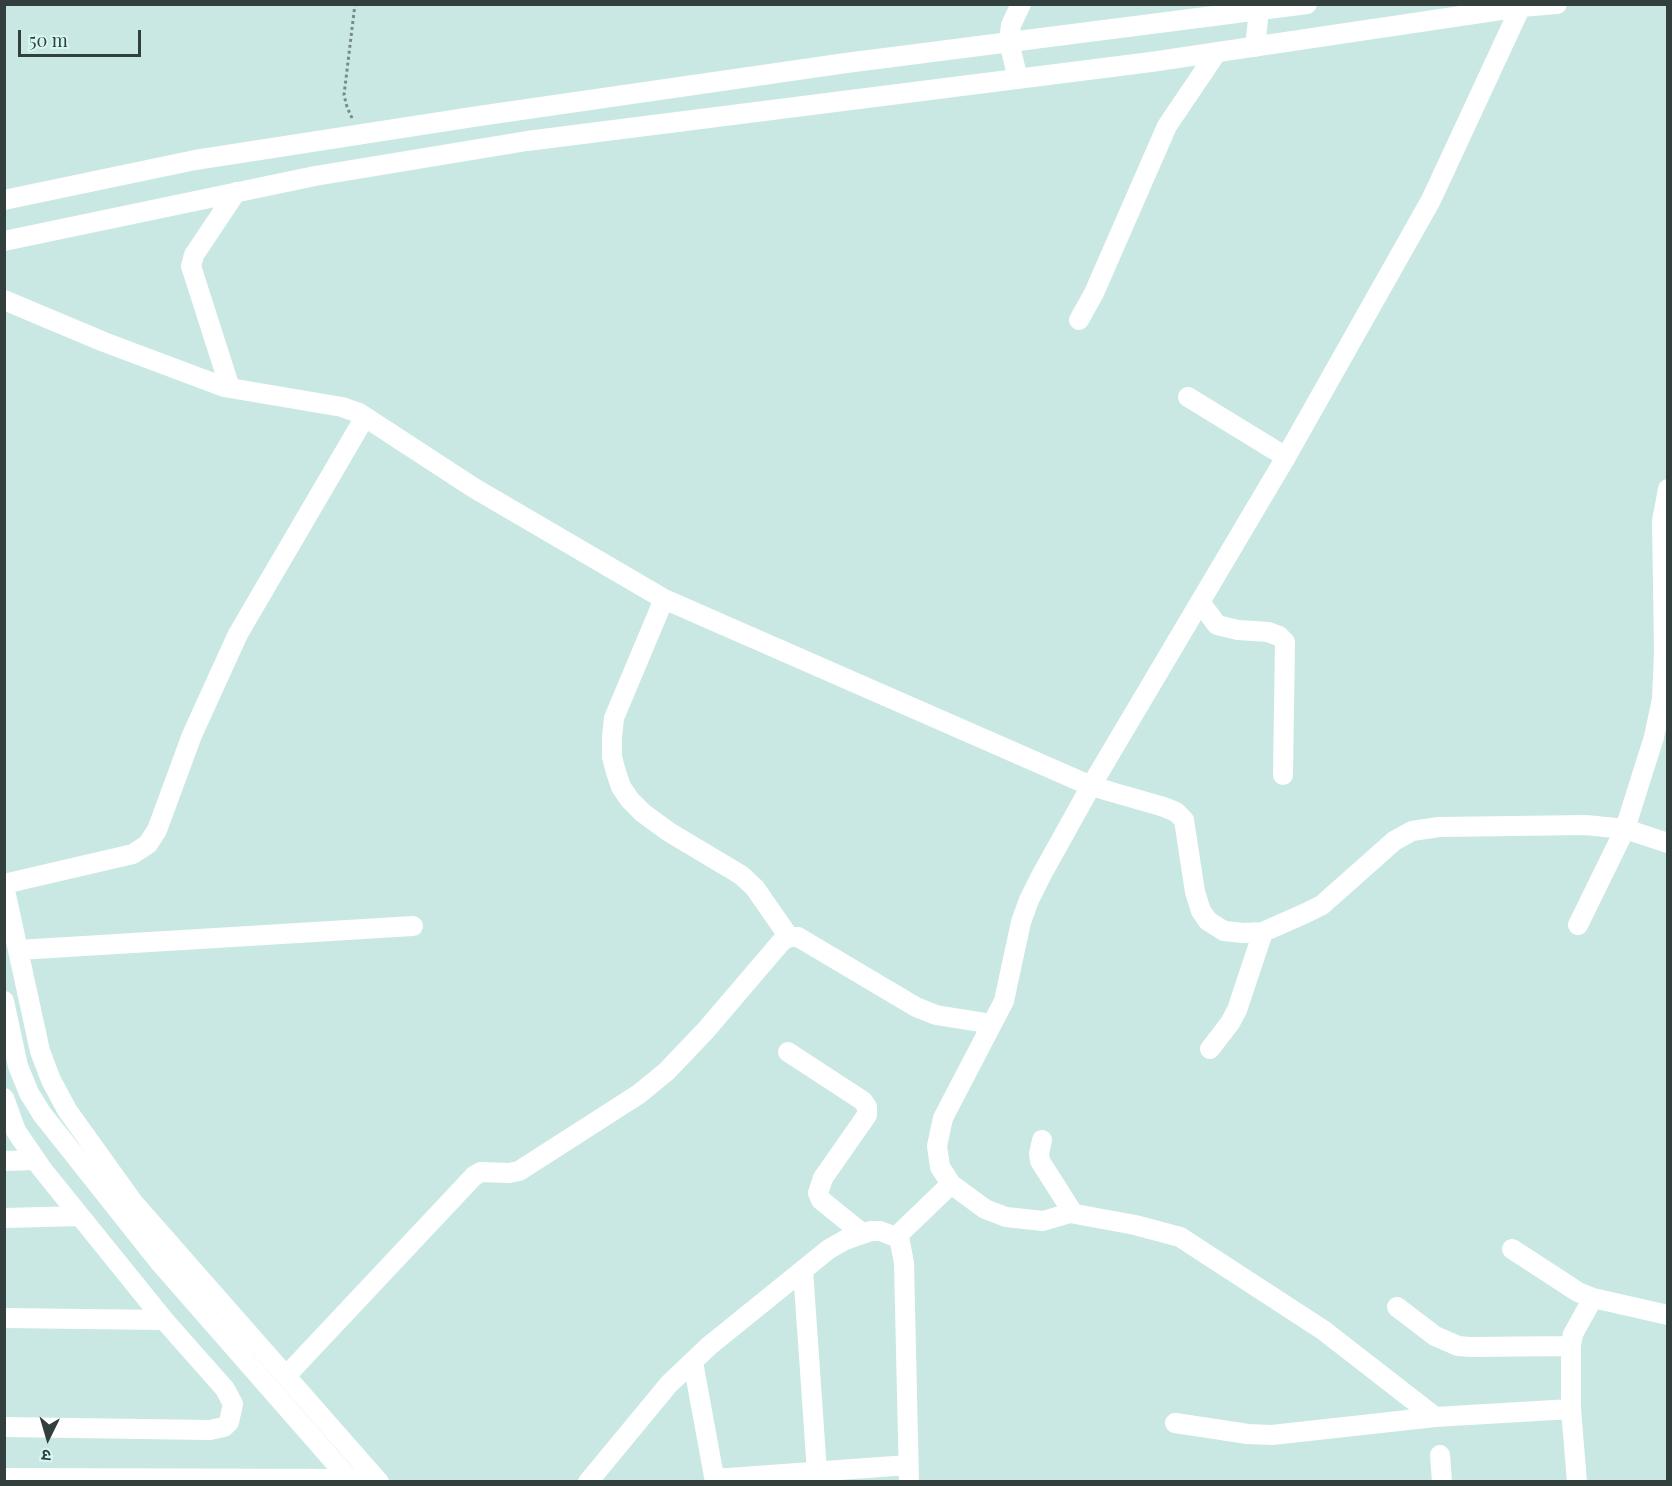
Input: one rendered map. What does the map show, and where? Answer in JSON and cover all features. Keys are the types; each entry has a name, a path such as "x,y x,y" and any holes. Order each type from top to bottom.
{"street":[{"path":"1018,79 1009,42 1011,25 1021,4"},
{"path":"4,200 195,160 363,134 846,63 1307,4"},
{"path":"4,241 330,174 527,141 1018,79 1217,52 1521,6 1557,4"},
{"path":"1435,1417 1323,1330 1180,1237 1135,1225 1073,1213 1064,1213 1049,1221 1006,1217 985,1209 951,1184 940,1167 937,1146 943,1118 1004,1001 1018,932 1029,900 1091,786 1286,457 1431,200 1521,6"},
{"path":"1255,46 1259,10"},
{"path":"1079,320 1094,294 1167,126 1217,52"},
{"path":"702,84 710,117"},
{"path":"325,140 330,174"},
{"path":"230,388 191,266 194,255 236,192"},
{"path":"4,300 125,350 230,388 342,407 365,417 474,488 664,599 1091,786 1164,807 1181,816 1195,892 1204,916 1224,931 1263,932 1322,905 1394,841 1412,831 1439,827 1560,824 1625,829 1668,843"},
{"path":"1188,396 1286,457"},
{"path":"365,417 238,634 192,735 157,830 148,844 133,854 4,885 40,1051 51,1080 67,1110 133,1202 375,1477"},
{"path":"1578,925 1625,829 1654,737 1662,699 1664,651 1662,521 1668,489"},
{"path":"664,599 614,718 612,747 621,787 643,813 669,832 735,871 755,888 789,937"},
{"path":"1200,602 1217,625 1268,632 1279,636 1285,642 1283,776"},
{"path":"18,950 413,926"},
{"path":"1210,1049 1237,1010 1263,932"},
{"path":"286,1376 474,1176 481,1172 519,1171 639,1094 667,1071 706,1030 782,941 789,937 798,937 916,1007 936,1015 992,1024"},
{"path":"4,1001 18,1066 29,1093 42,1114 161,1264 351,1480"},
{"path":"788,1052 863,1101 867,1107 867,1115 823,1178 818,1193 821,1200 863,1234"},
{"path":"4,1098 16,1131 35,1160 164,1320 225,1389 233,1404 231,1415 224,1427 210,1430 4,1426"},
{"path":"1042,1140 1040,1161 1073,1213"},
{"path":"4,1161 35,1160"},
{"path":"896,1237 951,1184"},
{"path":"4,1218 80,1216"},
{"path":"588,1482 669,1384 709,1346 829,1249 845,1240 880,1231 896,1237 900,1242 904,1263 909,1473 817,1472 715,1480 693,1362"},
{"path":"1512,1249 1578,1292 1593,1298 1668,1315"},
{"path":"803,1270 817,1472"},
{"path":"1577,1482 1571,1409 1571,1346 1573,1334 1593,1298"},
{"path":"1397,1307 1435,1336 1458,1346 1571,1346"},
{"path":"4,1318 164,1320"},
{"path":"1175,1423 1248,1434 1272,1435 1435,1417 1571,1409"},
{"path":"1440,1455 1443,1482"},
{"path":"4,1478 351,1480 375,1477"}],"path":[{"path":"355,4 344,95 347,106 363,134"}]}
